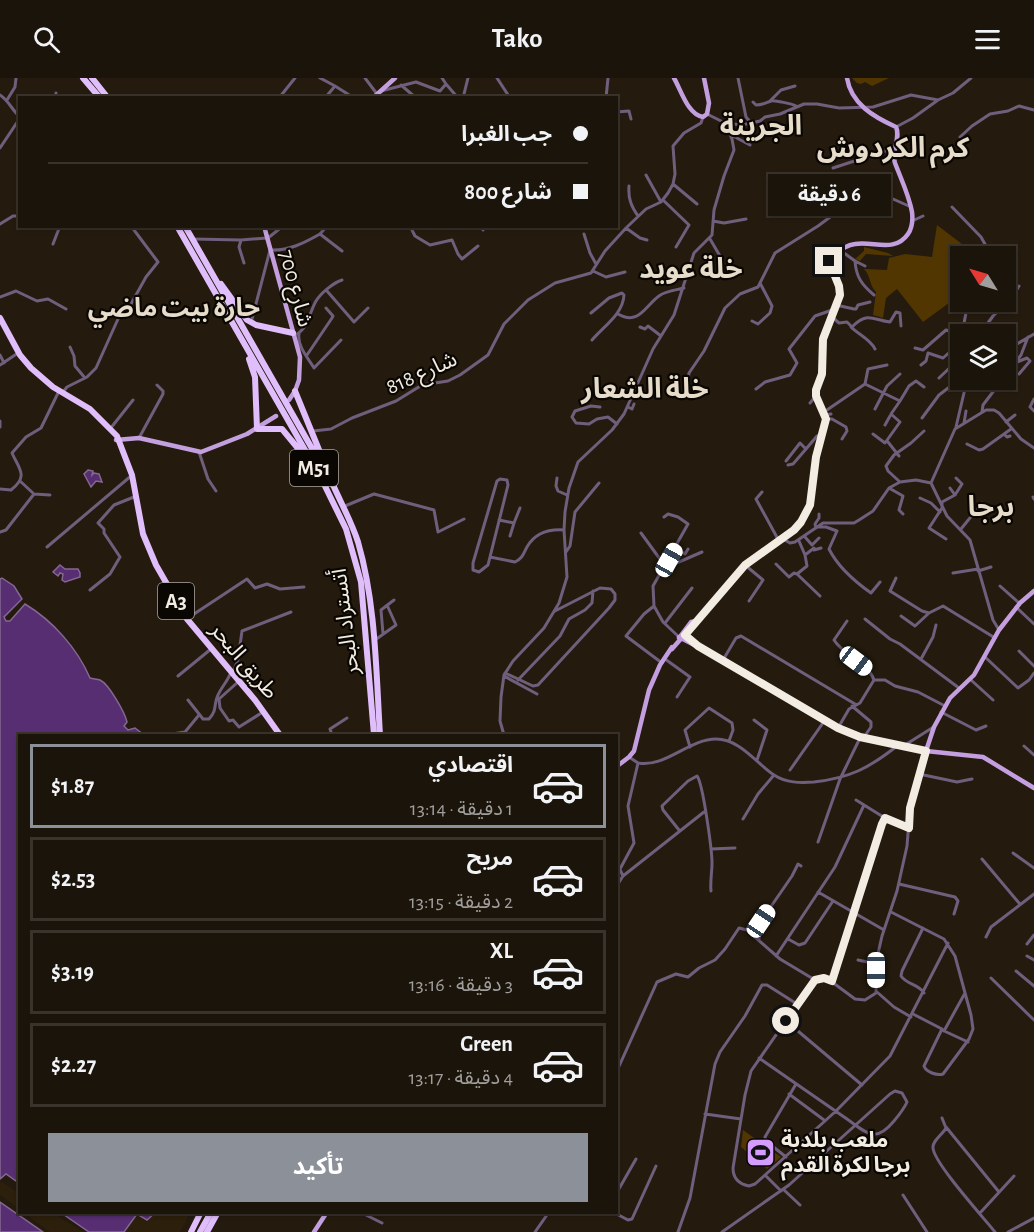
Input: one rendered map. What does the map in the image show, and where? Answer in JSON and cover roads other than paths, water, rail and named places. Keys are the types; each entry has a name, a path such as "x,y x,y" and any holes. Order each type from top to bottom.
{"highway":[{"path":"83,78 98,96"},
{"path":"92,78 106,96"},
{"name":"أتستراد البحر","path":"178,228 346,529 358,568 374,734"},
{"name":"أتستراد البحر","path":"186,228 334,487 352,526 368,586 380,734"},
{"path":"213,275 251,323 296,333"},
{"name":"طريق البحر","path":"0,318 17,353"},
{"name":"طريق البحر","path":"0,324 17,353 36,377 89,411 118,439"},
{"path":"243,341 255,377 257,429 279,427"},
{"path":"295,391 334,487"},
{"name":"طريق البحر","path":"60,393 90,409 118,439 132,475 145,543 156,566 186,619 265,712 279,734"},
{"path":"289,399 299,404"},
{"path":"273,418 314,468"},
{"path":"190,1232 200,1214"},
{"path":"200,1232 210,1214"},
{"path":"207,1232 217,1214"}],"main road":[{"path":"377,94 395,78"},
{"path":"674,78 692,111 699,117 705,115 709,103 704,78"},
{"path":"618,765 629,757 639,735 649,690 663,661 681,635 745,565 781,540 801,522 810,505 816,457 822,438 825,415 816,396 816,387 822,374 823,339 840,290 829,261 831,257 854,244 897,244 909,232 912,221 911,207 894,161 898,133 896,127 877,119 863,107 847,78"},
{"name":"شارع 700","path":"264,228 296,333 300,371 295,391"},
{"path":"289,399 295,391"},
{"path":"118,439 139,438 199,452 257,429 273,418"},
{"path":"926,751 934,727 945,706 959,688 970,680 997,634 1018,605 1034,591"},
{"path":"681,635 838,728 862,738 900,746 983,757 1034,788"},
{"path":"316,1231 326,1214"}],"street":[{"path":"7,100 15,87 16,78"},
{"path":"281,96 295,78"},
{"path":"320,78 351,96"},
{"path":"366,78 377,94 416,82 439,91 446,84"},
{"path":"442,78 458,96"},
{"path":"461,96 468,78"},
{"path":"497,78 509,96"},
{"path":"606,96 608,78"},
{"path":"738,78 746,115 750,123"},
{"path":"896,127 953,93 971,78"},
{"path":"401,85 414,96"},
{"path":"328,96 335,86"},
{"path":"753,102 756,105 764,105 784,88 795,86"},
{"path":"0,95 7,100 18,115"},
{"path":"625,272 606,277 593,271 605,250 626,228 646,209 662,201 673,184 676,167 673,146 684,133 701,123 705,115 725,123 741,125 760,122 765,117 780,114 796,106 812,104 839,108 879,106 896,98 911,95 938,100"},
{"path":"770,101 796,106"},
{"path":"960,137 990,114 1020,106 1034,110"},
{"path":"618,112 627,111 631,114 631,119"},
{"path":"0,148 18,120"},
{"path":"725,123 735,139 750,146"},
{"path":"504,734 501,721 501,697 505,675 555,611 567,577 564,530 567,495 581,458 617,424 628,407 648,360 674,315 694,253 710,239 713,231 714,210 734,150 730,133"},
{"path":"832,168 894,150"},
{"path":"646,175 662,201 689,225 676,248"},
{"path":"673,184 697,204"},
{"path":"629,186 631,205 638,216"},
{"path":"855,189 870,190 889,200"},
{"path":"687,387 689,373 704,351 725,308 737,296 756,288 775,253 818,226 844,204 893,199 911,207"},
{"path":"952,207 981,237 986,246"},
{"path":"0,224 13,216 18,216"},
{"path":"912,221 923,216"},
{"path":"713,221 729,222 746,219"},
{"path":"53,244 58,228"},
{"path":"0,489 11,490 20,481 21,472 12,453 26,437 42,427 60,393 71,384 85,378 96,368 118,319 131,304 146,277 158,262 132,228"},
{"path":"192,239 267,238 280,228"},
{"path":"251,323 270,250 294,247 320,234 325,228"},
{"path":"411,228 418,238 430,245 452,240 462,259 478,246"},
{"path":"626,228 647,240"},
{"path":"320,234 342,251"},
{"path":"584,234 596,264"},
{"path":"710,239 720,256 719,273"},
{"path":"241,240 239,247 244,263"},
{"path":"840,250 866,266"},
{"path":"855,261 858,279 874,295"},
{"name":"شارع 818","path":"311,430 332,429 352,418 396,401 422,385 452,379 488,355 504,324 528,300 555,283 571,280 593,271"},
{"path":"341,340 313,368 296,333 317,300 336,282 342,280"},
{"path":"752,321 758,324 772,306 760,283"},
{"path":"987,324 1013,297 1019,286"},
{"path":"617,314 633,318 661,295 684,288"},
{"path":"0,297 16,291 35,301 50,300 66,309"},
{"path":"327,291 354,322 368,308"},
{"path":"591,313 609,298 622,293 624,297 617,314 592,340"},
{"path":"756,389 765,382 789,375 797,363 789,349 815,316 836,307 856,309 858,305 870,302"},
{"path":"307,355 333,316 326,308"},
{"path":"851,327 867,317 890,322 896,312 900,313 901,326"},
{"path":"831,316 841,324 847,322 857,334 872,343 875,349"},
{"path":"640,327 645,329 648,326 661,336"},
{"path":"915,348 923,350 946,330 950,332"},
{"path":"1016,344 1034,334"},
{"path":"1016,361 1028,337"},
{"path":"70,346 75,366 85,378"},
{"path":"921,364 926,360 928,353 943,358 950,352"},
{"path":"0,365 17,353"},
{"path":"0,355 4,363"},
{"path":"1016,363 1024,358 1029,360 1028,365 1019,374"},
{"path":"825,415 865,384 868,369 887,365"},
{"path":"939,378 950,368"},
{"path":"875,409 884,392 900,374"},
{"path":"885,425 912,382 916,381 924,387"},
{"path":"865,384 900,401"},
{"path":"139,438 163,394 163,390 157,385"},
{"path":"922,418 939,395 950,387"},
{"path":"941,510 931,483 955,429 963,392 968,390"},
{"path":"981,411 994,390"},
{"path":"810,403 816,396"},
{"path":"1034,399 1030,407 1034,411"},
{"path":"110,429 133,400"},
{"path":"628,407 632,409 634,404"},
{"path":"600,407 591,406 575,411 572,417 576,423 584,424 608,417 617,424"},
{"path":"955,429 981,411 994,410 1011,429 1034,448"},
{"path":"966,411 968,421"},
{"path":"825,415 831,414"},
{"path":"873,434 883,443 888,441 900,422 891,414"},
{"path":"825,415 846,427 847,431 842,440"},
{"path":"1006,422 1015,415"},
{"path":"0,421 0,427"},
{"path":"967,444 979,450 1011,429"},
{"path":"900,482 886,469 889,461 924,431"},
{"path":"1004,434 1007,437 1010,436"},
{"path":"806,448 800,443 787,463 793,464 817,436 822,438"},
{"path":"888,441 898,455"},
{"path":"199,452 208,479 216,491"},
{"path":"47,547 132,475"},
{"path":"557,478 558,491 567,495"},
{"path":"945,539 929,529 941,510 942,502 955,495 962,484 956,478"},
{"path":"504,480 508,481 508,485 499,520 490,557 483,571 473,570 473,563 497,481 504,480"},
{"path":"762,492 756,499 781,540 790,543 805,537 823,523 854,523 873,511 889,488 900,482 916,480 931,483"},
{"path":"20,481 34,494 50,495"},
{"path":"566,552 570,546 575,512 599,483"},
{"path":"889,488 903,496 899,510 903,514"},
{"path":"950,488 955,495"},
{"path":"0,532 6,530 34,494"},
{"path":"343,507 374,494 434,509 438,532 464,519"},
{"path":"90,590 110,574 120,557 98,522 114,505 136,497"},
{"path":"920,498 941,510 970,540 997,634"},
{"path":"961,530 982,503 993,509"},
{"path":"510,536 520,508"},
{"path":"664,517 672,514 688,524 653,586 654,606 665,623 681,635"},
{"path":"816,528 815,524 819,514"},
{"path":"499,520 514,523"},
{"path":"816,528 826,527 837,531 829,549 836,561 856,581 872,593 880,582"},
{"path":"490,557 511,561 519,560 537,536 553,530 564,530"},
{"path":"640,533 664,567"},
{"path":"805,537 813,547 821,548"},
{"path":"805,555 819,538"},
{"path":"776,564 789,577 807,566 805,555 798,541"},
{"path":"676,548 685,554 688,549"},
{"path":"664,567 702,552"},
{"path":"957,564 959,572"},
{"path":"745,565 763,580 748,601"},
{"path":"954,573 991,567"},
{"path":"797,574 820,596"},
{"path":"896,578 890,591 921,611 929,613"},
{"path":"186,619 247,579 255,588 267,584 280,590 304,587"},
{"path":"1000,586 1034,624"},
{"path":"505,675 533,686 538,685 615,600 615,594 607,588 593,591 555,611"},
{"path":"665,623 692,588"},
{"path":"518,680 560,636 569,619 592,603 593,591"},
{"path":"383,634 381,610 394,600"},
{"path":"374,641 396,625 387,605"},
{"path":"654,606 644,614 626,636 690,677 677,697"},
{"path":"901,615 915,626 929,613 943,606 997,634"},
{"path":"188,700 199,715 206,720 214,713 216,698 234,670 238,660 242,631 291,612"},
{"path":"371,619 383,627"},
{"path":"865,619 959,688"},
{"path":"847,621 834,640 839,648 869,671 874,680"},
{"path":"920,659 933,637 936,625"},
{"path":"723,660 736,638 741,636 853,705 871,722 871,727 862,738 840,779 818,842"},
{"path":"178,676 211,649"},
{"path":"1019,651 1034,666"},
{"path":"985,657 1018,688 1034,673"},
{"path":"505,675 537,694"},
{"path":"838,728 853,705 860,703 874,680"},
{"path":"874,680 885,680 895,686 918,692 945,706"},
{"path":"970,680 993,700"},
{"path":"239,681 219,699 220,708 229,721 233,720 239,727 265,712"},
{"path":"690,747 685,730 709,708 732,723 733,730 729,741"},
{"path":"941,712 976,730 986,726"},
{"path":"172,734 185,732 199,715"},
{"path":"332,734 330,729 347,718"},
{"path":"754,720 767,730 757,760"},
{"path":"790,770 825,720"},
{"path":"629,757 638,762 649,763 711,740 729,741 774,775 792,782 840,779 861,770 934,727"},
{"path":"1024,746 1034,755"},
{"path":"926,751 910,808 909,828 899,884 884,930 877,964 876,991 868,999 855,999 832,981 824,978 815,980 759,1058 748,1079 734,1161 734,1176 741,1183 749,1186 765,1176 836,1111 892,1053 948,943"},
{"path":"620,869 634,843 628,806 638,762"},
{"path":"919,774 957,782 972,779"},
{"path":"743,819 758,794 774,775"},
{"path":"678,830 662,806 694,777 697,777 701,783 711,849 711,891"},
{"path":"856,800 885,818 909,828"},
{"path":"776,956 835,867 864,806"},
{"path":"618,884 623,876 704,811"},
{"path":"832,981 885,818"},
{"path":"711,849 735,848"},
{"path":"1013,853 1034,868"},
{"path":"982,859 1020,903"},
{"path":"759,939 761,921 798,864 801,866"},
{"path":"618,865 623,876"},
{"path":"899,884 954,897 958,901 954,914"},
{"path":"818,892 884,930"},
{"path":"986,937 991,927 1034,894"},
{"path":"788,939 800,945 805,943 834,900"},
{"path":"891,912 941,937 948,943 955,956 965,993 973,1029 968,1042 943,1074 932,1073 925,1069 924,1064 965,993"},
{"path":"618,1069 658,981 676,974 687,977 712,962 725,949 739,928 747,930 776,956 815,980"},
{"path":"923,928 901,976 906,982 920,988 924,993"},
{"path":"1027,944 1034,935"},
{"path":"1027,956 1034,960"},
{"path":"858,960 877,964"},
{"path":"1016,971 1034,986"},
{"path":"992,978 1034,1020"},
{"path":"678,1232 690,1198 717,1059 762,985 767,985 797,1004"},
{"path":"876,991 894,1007 968,1042"},
{"path":"786,1021 862,1084"},
{"path":"722,1232 782,1190 855,1125 892,1092 900,1092 907,1098 907,1104 883,1133 876,1135 867,1133 855,1125 836,1111 759,1058"},
{"path":"786,1157 765,1138 796,1084"},
{"path":"789,1094 825,1120"},
{"path":"705,1114 741,1119"},
{"path":"942,1118 946,1127 999,1192"},
{"path":"946,1127 933,1143 933,1150 948,1174 995,1232"},
{"path":"618,1190 636,1159"},
{"path":"617,1214 632,1220 656,1166"},
{"path":"765,1176 800,1205"},
{"path":"980,1213 1014,1176"},
{"path":"903,1195 927,1232"},
{"path":"364,1214 381,1223"},
{"path":"535,1232 548,1214"},
{"path":"1008,1232 1034,1218"}],"place":[{"name":"ملعب بلدبة برجا لكرة القدم","path":"760,1152"}],"district":[{"name":"الجرينة","path":"761,125"},
{"name":"كرم الكردوش","path":"893,147"},
{"name":"خلة عويد","path":"691,268"},
{"name":"حارة بيت ماضي","path":"174,307"},
{"name":"خلة الشعار","path":"645,388"},
{"name":"برجا","path":"991,506"}]}
